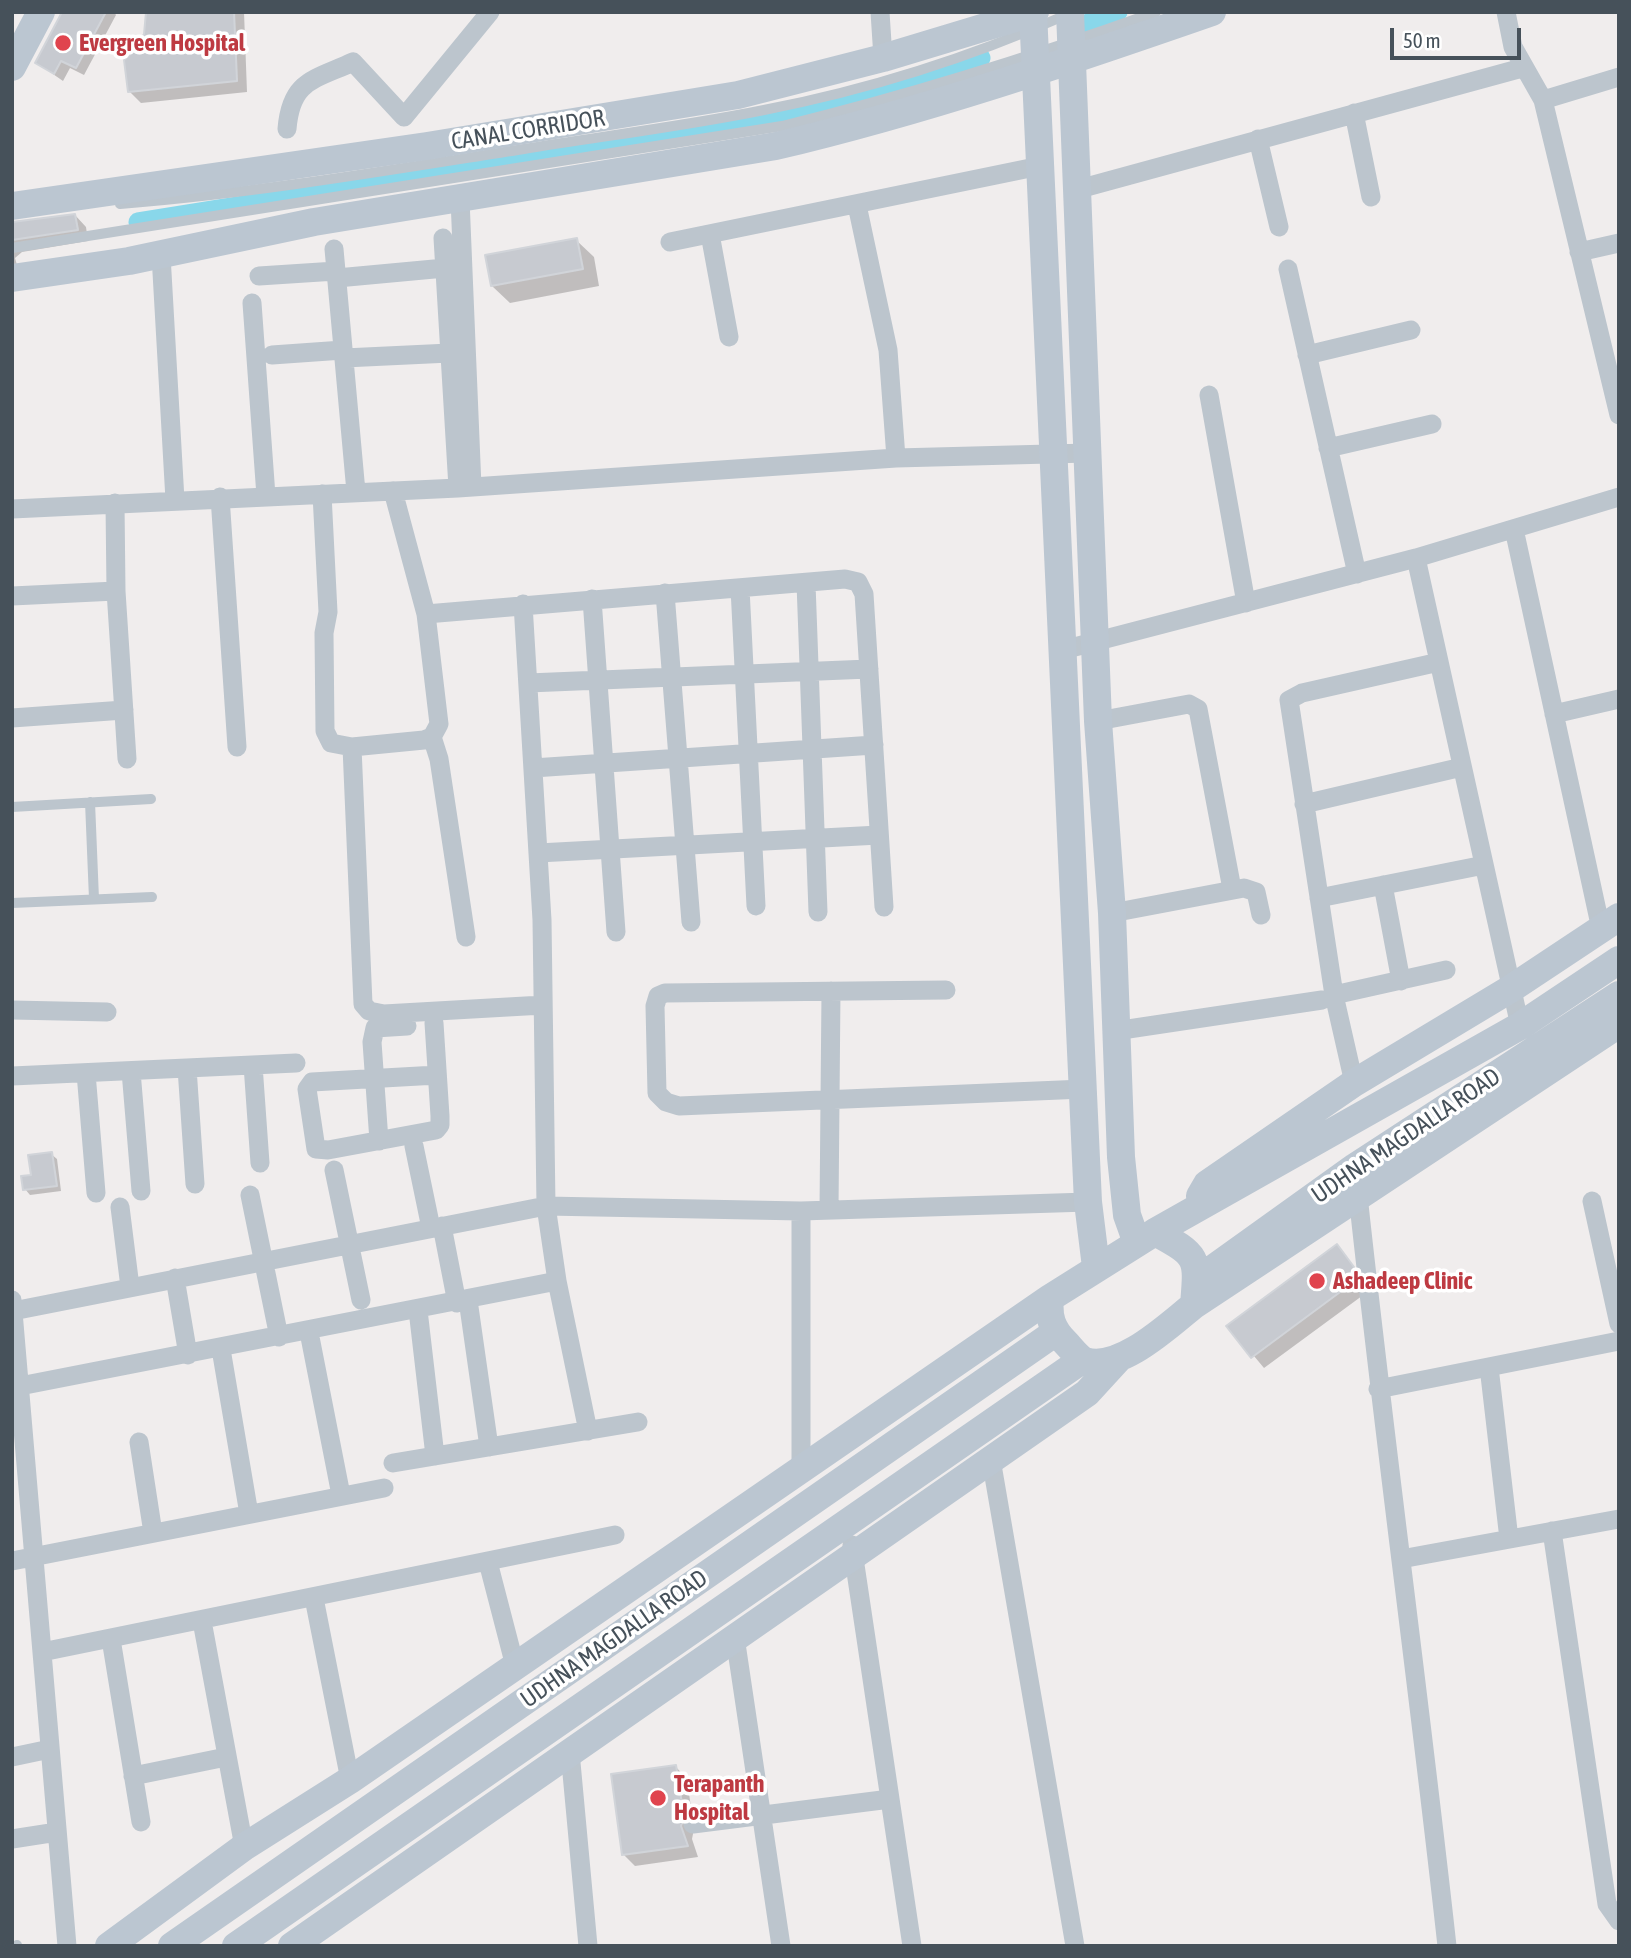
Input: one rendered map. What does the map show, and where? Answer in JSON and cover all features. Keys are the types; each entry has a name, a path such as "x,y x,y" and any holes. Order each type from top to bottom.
{"street":[{"path":"12,67 41,12"},
{"path":"287,129 289,104 303,85 353,62 404,117 490,12"},
{"path":"880,12 883,58"},
{"path":"1034,33 1071,52 1212,12"},
{"path":"1506,12 1513,47 1522,68 1543,100 1619,415"},
{"path":"1071,13 1098,721 1112,913 1115,1031 1127,1215 1146,1238 1182,1247 1193,1258 1198,1268 1195,1293"},
{"path":"1034,33 1051,456 1063,650 1088,1202 1096,1268"},
{"path":"12,278 161,255 314,222 776,146 848,129 1034,33"},
{"name":"CANAL CORRIDOR","path":"12,206 427,146 738,95 883,58 1034,33"},
{"path":"1079,189 1522,68"},
{"path":"1543,100 1619,77"},
{"path":"1354,113 1371,197"},
{"path":"1258,139 1279,227"},
{"path":"670,242 1040,166"},
{"path":"460,199 465,487"},
{"path":"857,205 888,350 897,458"},
{"path":"710,234 729,337"},
{"path":"443,237 450,353 465,487"},
{"path":"1579,252 1619,243"},
{"path":"334,249 356,492"},
{"path":"161,255 175,500"},
{"path":"259,276 445,268"},
{"path":"1288,269 1357,574"},
{"path":"252,303 266,496"},
{"path":"1307,355 1411,330"},
{"path":"272,355 450,353"},
{"path":"1209,395 1246,603"},
{"path":"1328,449 1432,424"},
{"path":"12,509 465,487 897,458 1088,453"},
{"path":"393,491 426,614 439,724 432,737 439,758 466,937"},
{"path":"322,494 328,612 324,633 325,731 331,743 352,747 432,737"},
{"path":"220,497 237,747"},
{"path":"1063,650 1357,574 1618,501"},
{"path":"116,503 116,591 128,759"},
{"path":"1187,1216 1207,1184 1354,1083 1512,988 1610,923 1554,714 1514,529"},
{"path":"1416,558 1520,1026"},
{"path":"426,614 523,604 852,580 862,587 884,907"},
{"path":"806,583 818,912"},
{"path":"740,588 755,906"},
{"path":"12,596 116,591"},
{"path":"665,593 691,922"},
{"path":"592,599 616,932"},
{"path":"523,604 538,853 546,1206 557,1281 588,1431"},
{"path":"1354,1083 1328,997 1319,898 1289,700 1294,695 1439,662"},
{"path":"528,683 869,668"},
{"path":"1554,714 1619,699"},
{"path":"1098,721 1189,704 1198,709 1232,889"},
{"path":"12,718 124,710"},
{"path":"533,768 874,745"},
{"path":"352,747 363,1004 369,1011 384,1014 543,1009"},
{"path":"1304,804 1462,767"},
{"path":"538,853 879,835"},
{"path":"1319,898 1484,865"},
{"path":"1383,885 1401,981"},
{"path":"1112,913 1232,889 1251,888 1256,892 1261,915"},
{"path":"109,1946 244,1847 350,1780 1050,1298 1146,1238 1520,1026 1619,960"},
{"path":"1115,1031 1328,997 1446,970"},
{"path":"946,990 665,993 658,996 655,1006 657,1093 666,1102 678,1106 1084,1089"},
{"path":"829,1210 831,991"},
{"name":"UDHNA MAGDALLA ROAD","path":"1195,1293 1355,1167 1619,995"},
{"path":"379,1141 372,1042 374,1028 543,1009"},
{"path":"12,1010 107,1012"},
{"path":"434,1023 440,1116 440,1125 436,1130 328,1150 316,1149 307,1089 312,1082 437,1075"},
{"path":"1050,1298 1048,1314 1056,1332 1083,1360 1099,1363 1121,1357 1154,1338 1195,1293 1358,1198 1619,1024"},
{"path":"12,1076 296,1063"},
{"path":"253,1065 261,1163"},
{"path":"187,1068 195,1184"},
{"path":"131,1071 141,1191"},
{"path":"86,1073 96,1193"},
{"path":"414,1146 437,1227 463,1301 489,1447"},
{"path":"1355,1167 1378,1388 1447,1946"},
{"path":"334,1170 360,1300"},
{"path":"250,1195 279,1337"},
{"path":"1592,1200 1619,1324"},
{"path":"13,1311 546,1206 801,1211 1088,1202"},
{"path":"120,1207 130,1287"},
{"path":"801,1211 801,1468"},
{"path":"175,1278 188,1355"},
{"path":"20,1387 557,1281"},
{"path":"12,1299 67,1946"},
{"path":"418,1310 435,1457"},
{"path":"309,1332 341,1495"},
{"name":"UDHNA MAGDALLA ROAD","path":"172,1946 1056,1332"},
{"path":"1378,1388 1619,1341"},
{"path":"221,1349 249,1514"},
{"path":"292,1946 1087,1393 1121,1357"},
{"name":"UDHNA MAGDALLA ROAD","path":"236,1946 1083,1360"},
{"path":"1489,1367 1509,1539"},
{"path":"393,1464 638,1422"},
{"path":"139,1442 153,1533"},
{"path":"991,1459 1075,1946"},
{"path":"12,1561 384,1488"},
{"path":"1401,1559 1619,1518"},
{"path":"847,1523 912,1946"},
{"path":"1552,1531 1607,1904 1619,1921"},
{"path":"42,1652 615,1535"},
{"path":"488,1562 515,1666"},
{"path":"314,1598 350,1780"},
{"path":"202,1621 244,1847"},
{"path":"735,1637 781,1946"},
{"path":"111,1639 141,1822"},
{"path":"12,1757 50,1748"},
{"path":"570,1752 588,1946"},
{"path":"133,1776 226,1757"},
{"path":"692,1824 890,1799"},
{"path":"12,1839 57,1832"}],"lane":[{"path":"1071,52 1156,12"},
{"path":"12,248 741,133 869,104 1034,33 1071,13"},
{"path":"107,206 193,198 327,180 764,111 885,79 1034,33"},
{"path":"12,807 151,799"},
{"path":"90,802 94,899"},
{"path":"12,902 152,897"}],"building":[{"path":"62,12 106,12 76,68 61,61 54,74 35,63"},
{"path":"146,12 234,12 237,81 128,92 124,60 136,49 144,34"},
{"path":"75,214 78,230 12,240 12,222"},
{"path":"577,238 583,269 491,286 485,255"},
{"path":"52,1152 57,1186 23,1190 21,1176 31,1175 28,1155"},
{"path":"1337,1244 1354,1267 1355,1281 1251,1358 1226,1326"},
{"path":"676,1765 684,1817 681,1826 688,1846 622,1855 611,1774"}],"waterway":[{"path":"1078,27 1118,12"},
{"path":"138,222 761,122 890,88 981,58"}],"place":[{"name":"Evergreen Hospital","path":"63,43"},
{"name":"Ashadeep Clinic","path":"1317,1281"},
{"name":"Terapanth Hospital","path":"658,1798"}]}
